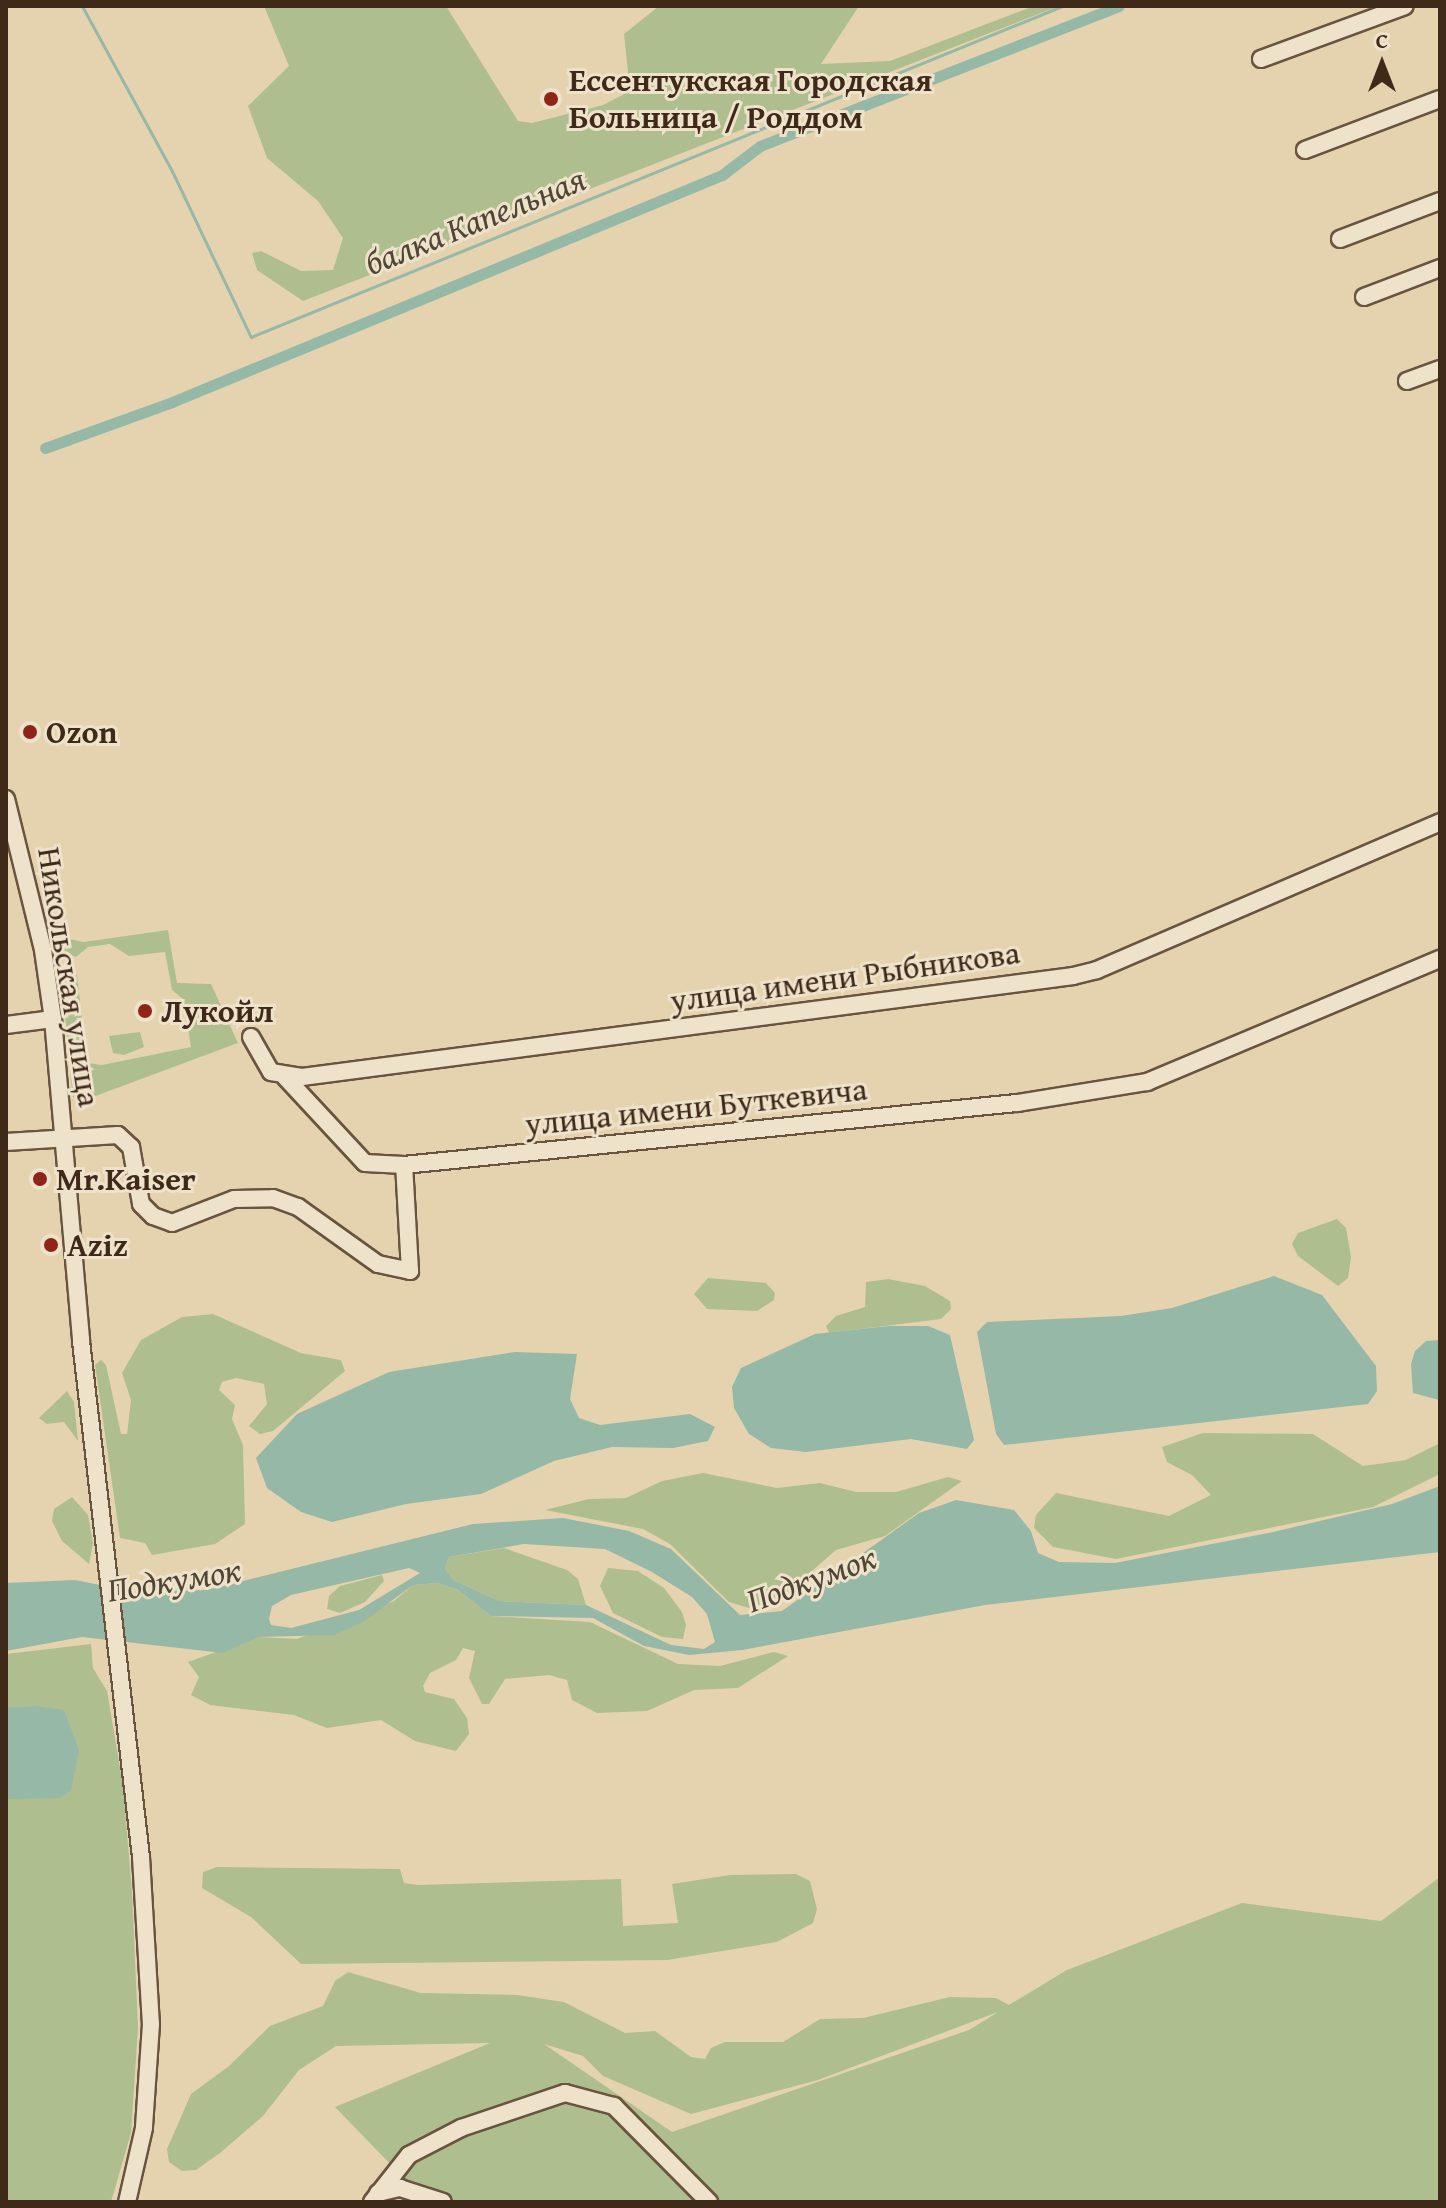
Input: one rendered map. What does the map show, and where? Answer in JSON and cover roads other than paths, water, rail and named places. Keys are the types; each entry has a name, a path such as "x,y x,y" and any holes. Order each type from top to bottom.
{"street":[{"path":"1261,59 1405,6"},
{"path":"1305,150 1440,99"},
{"path":"1340,239 1440,201"},
{"path":"1364,297 1440,268"},
{"path":"1407,381 1440,369"},
{"name":"Никольская улица","path":"6,799 43,950 53,1019 69,1166 81,1341 141,1857 151,2024 144,2128 127,2202"},
{"name":"улица имени Рыбникова","path":"285,1077 1097,970 1440,822"},
{"name":"улица имени Буткевича","path":"285,1077 365,1163 404,1165 1017,1103 1147,1082 1440,959"},
{"path":"6,1025 53,1019"},
{"path":"251,1037 271,1072 285,1077"},
{"path":"6,1142 66,1135 118,1135 131,1147 141,1204 153,1216 172,1223 234,1199 273,1198 298,1207 378,1264 410,1271 404,1165"},
{"path":"375,2198 409,2155 461,2128 565,2093 614,2106 709,2202"},
{"path":"375,2198 400,2188 443,2202"}],"waterway":[{"name":"балка Капельная","path":"82,6 172,171 251,337 1062,6"},
{"path":"45,448 172,402 722,175 760,146 1119,6"}],"place":[{"name":"Ессентукская Городская Больница / Роддом","path":"551,99"},
{"name":"Ozon","path":"30,732"},
{"name":"Лукойл","path":"145,1011"},
{"name":"Mr.Kaiser","path":"40,1179"},
{"name":"Aziz","path":"51,1245"}],"water label":[{"name":"Подкумок","path":"811,1578"},
{"name":"Подкумок","path":"174,1579"}]}
